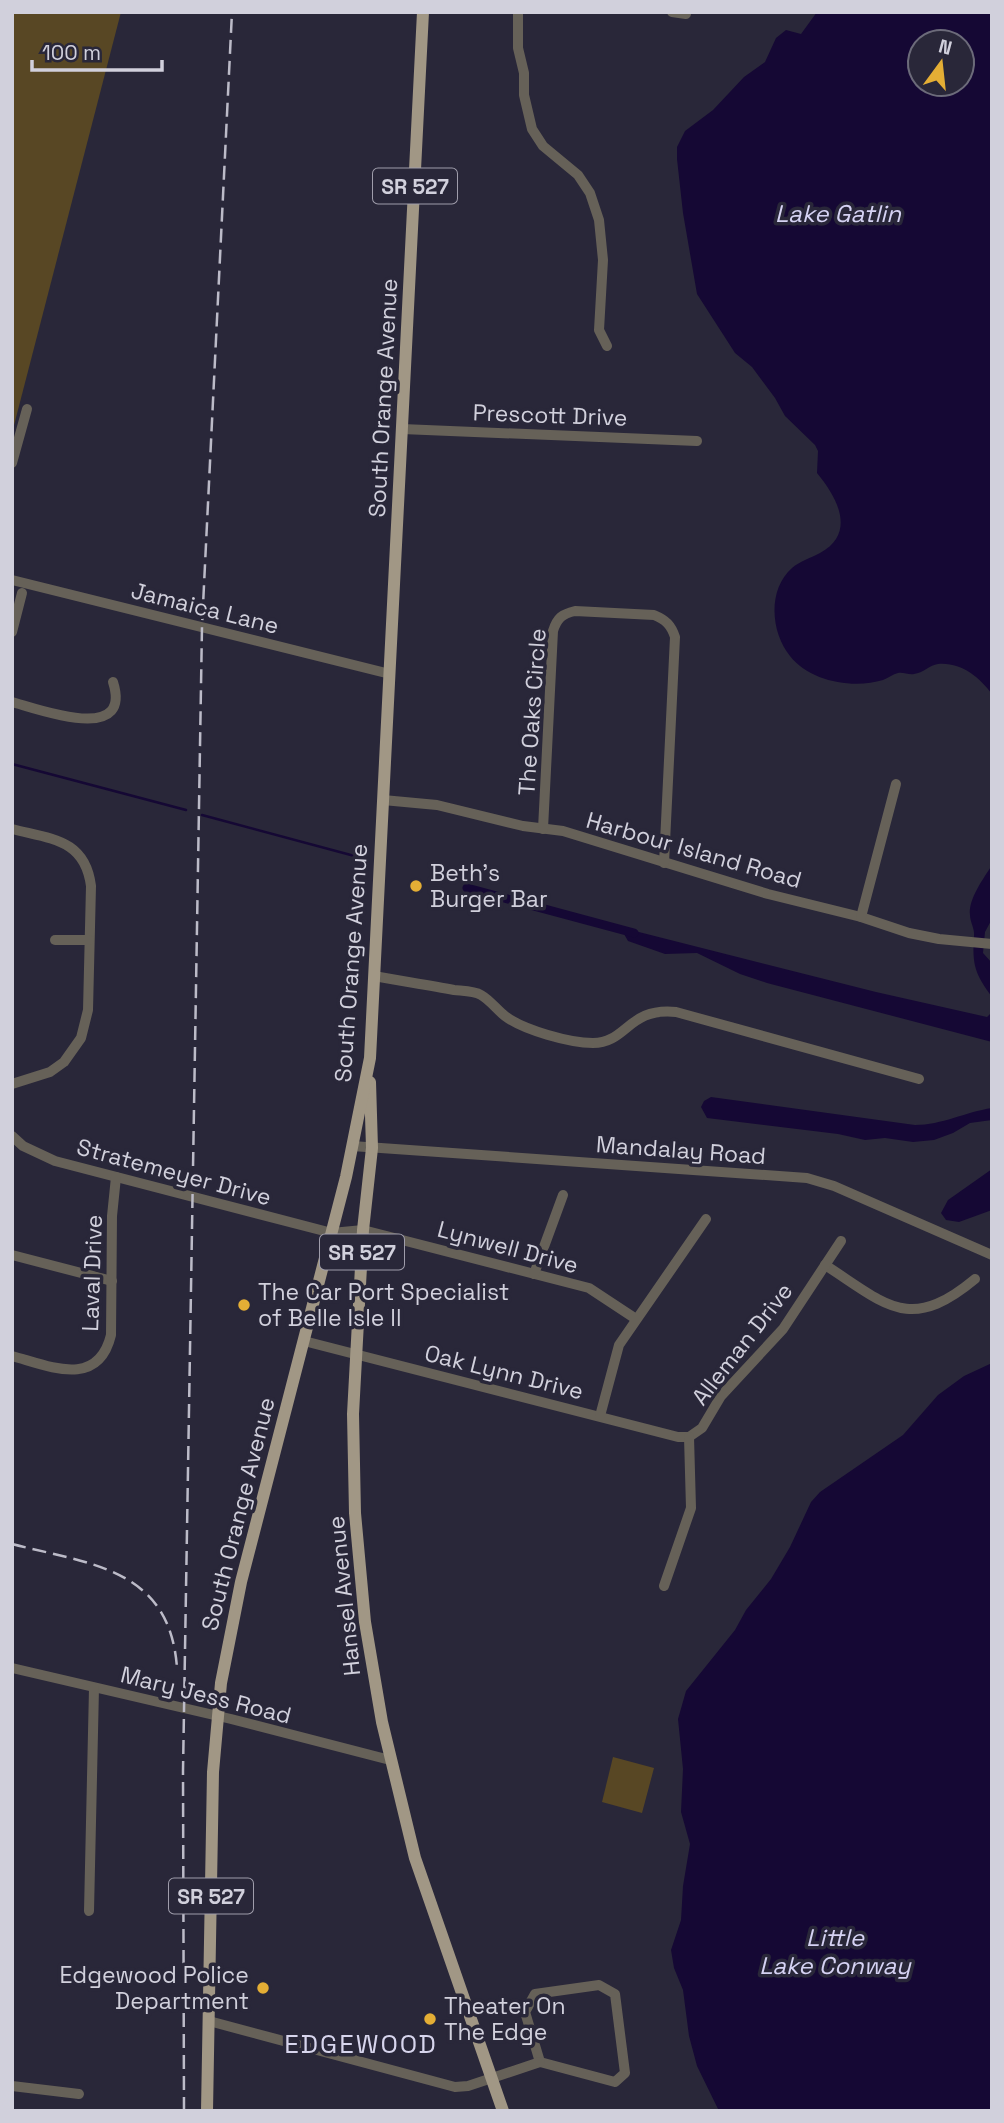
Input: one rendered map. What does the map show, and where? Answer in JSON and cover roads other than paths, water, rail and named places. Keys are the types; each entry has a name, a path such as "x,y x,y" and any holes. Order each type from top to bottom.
{"main road":[{"name":"South Orange Avenue","path":"207,2111 213,1772 217,1716 234,1611 332,1233 370,1058 423,12"},
{"name":"Hansel Avenue","path":"370,1058 372,1148 363,1230 355,1354 353,1462 365,1622 390,1760 423,1885 503,2111"}],"street":[{"path":"519,12 518,48 532,129 543,146 578,175 590,193 599,220 603,260 599,330 607,346"},
{"path":"673,12 686,14"},
{"path":"12,463 27,409"},
{"name":"Prescott Drive","path":"402,429 697,441"},
{"name":"Jamaica Lane","path":"12,580 390,674"},
{"path":"12,632 22,593"},
{"name":"The Oaks Circle","path":"543,829 553,631 556,621 564,614 575,611 654,615 665,619 675,637 664,863"},
{"path":"12,702 84,720 101,718 111,709 116,699 113,682"},
{"path":"861,917 896,784"},
{"name":"Harbour Island Road","path":"383,800 437,805 523,826 563,831 768,894 861,917 909,933 988,944"},
{"path":"12,828 70,846 89,870 91,886 88,1010 81,1038 74,1050 50,1072 12,1084"},
{"path":"55,940 89,940"},
{"path":"374,976 480,994 506,1018 568,1040 602,1042 614,1037 644,1015 654,1011 676,1012 919,1079"},
{"name":"Stratemeyer Drive","path":"12,1136 38,1154 332,1233"},
{"name":"Mandalay Road","path":"352,1146 807,1178 834,1186 992,1255"},
{"name":"Laval Drive","path":"12,1356 72,1371 82,1370 101,1357 108,1346 111,1335 112,1216 116,1177"},
{"path":"534,1274 562,1195"},
{"path":"600,1416 619,1345 706,1219"},
{"name":"Lynwell Drive","path":"332,1233 363,1230 589,1288 636,1319"},
{"name":"Alleman Drive","path":"692,1435 702,1428 721,1396 783,1329 841,1241"},
{"path":"12,1255 112,1281"},
{"path":"825,1265 878,1299 908,1310 938,1304 955,1296 975,1279"},
{"name":"Oak Lynn Drive","path":"304,1341 678,1437 692,1435"},
{"path":"664,1586 691,1508 692,1435"},
{"name":"Mary Jess Road","path":"12,1668 390,1760"},
{"path":"89,1911 94,1688"},
{"path":"209,2021 455,2087 468,2086 540,2062 615,2082 625,2073 615,1994 599,1985 535,1994 525,2012 540,2062"},
{"path":"12,2086 79,2094"}],"water":[{"name":"Lake Gatlin","path":"817,12 992,12 992,694 969,672 946,664 935,665 914,674 898,673 871,683 833,681 799,665 790,656 779,636 774,612 778,588 792,568 831,545 841,525 840,514 831,493 817,473 818,451 815,445 785,416 752,367 735,353 697,294 683,213 677,147 685,131 713,110 744,77 765,62 776,38 786,30 801,34"},
{"path":"992,865 992,919 985,932 983,953 992,963 992,997 976,969 970,909 981,882"},
{"path":"631,930 876,992 987,1017 992,1012 992,1042 767,983 740,974 697,953 665,954 628,941 624,934 625,931"},
{"path":"711,1097 915,1125 935,1123 992,1108 992,1120 970,1123 934,1140 865,1140 838,1134 707,1118 701,1107 704,1101"},
{"path":"992,1169 992,1210 959,1222 946,1220 941,1213 948,1200"},
{"name":"Little Lake Conway","path":"992,1363 992,2111 719,2111 697,2066 689,2036 683,1990 674,1968 671,1950 681,1920 690,1844 681,1812 683,1769 678,1719 686,1691 735,1630 746,1610 771,1579 790,1547 811,1502 820,1492 903,1435 938,1395 964,1376"}],"waterway":[{"path":"12,764 186,810"},
{"path":"202,815 362,858"},
{"path":"467,888 634,933"}],"railway":[{"path":"184,2111 183,1771 202,626 232,12"},
{"path":"12,1544 97,1566 121,1576 142,1590 159,1609 171,1635 177,1668"}],"place":[{"name":"Beth's Burger Bar","path":"416,886"},
{"name":"The Car Port Specialist of Belle Isle ll","path":"244,1305"},
{"name":"Edgewood Police Department","path":"263,1988"},
{"name":"Theater On The Edge","path":"430,2019"}],"district":[{"name":"EDGEWOOD","path":"361,2044"}]}
